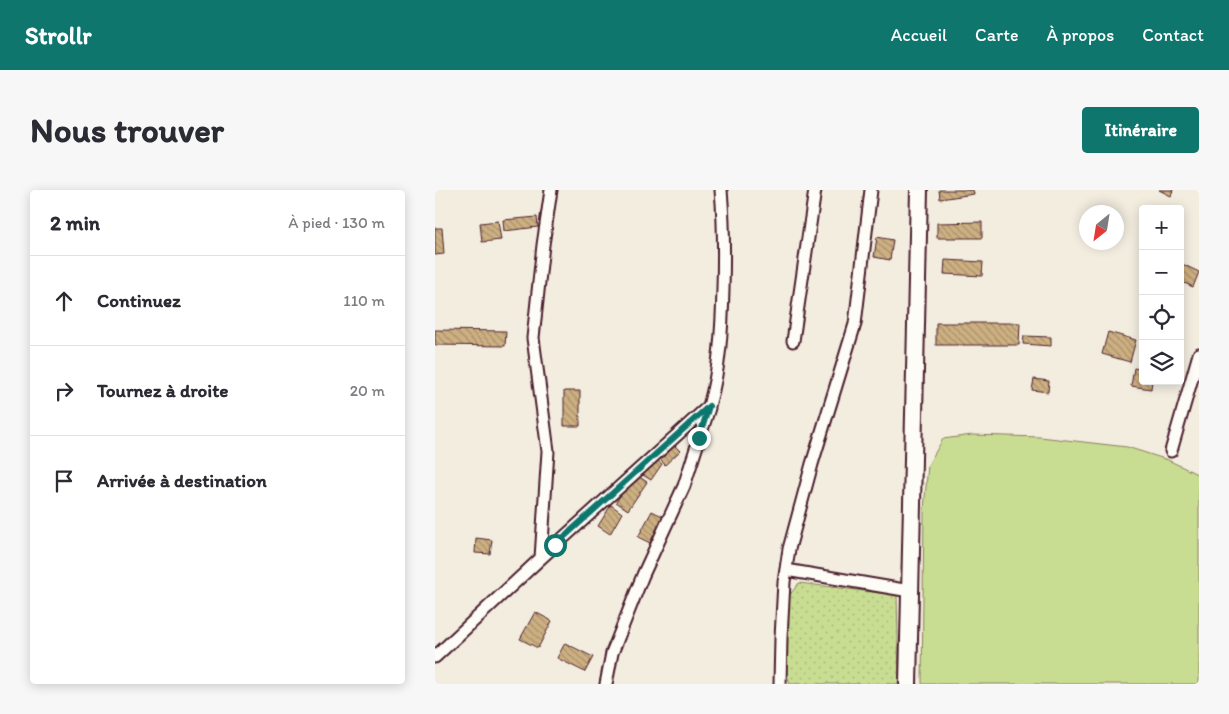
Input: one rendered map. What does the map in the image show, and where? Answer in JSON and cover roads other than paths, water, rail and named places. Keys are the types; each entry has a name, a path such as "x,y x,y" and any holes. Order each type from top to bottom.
{"street":[{"path":"541,558 548,451 533,338 551,190"},
{"path":"606,684 612,653 643,575 684,486 716,381 722,330 724,232 721,190"},
{"path":"793,341 815,190"},
{"path":"780,684 781,638 789,549 812,464 855,324 871,190"},
{"path":"908,684 919,190"},
{"path":"1171,451 1199,354"},
{"path":"435,658 541,558 709,406"},
{"path":"786,570 910,591"}]}
